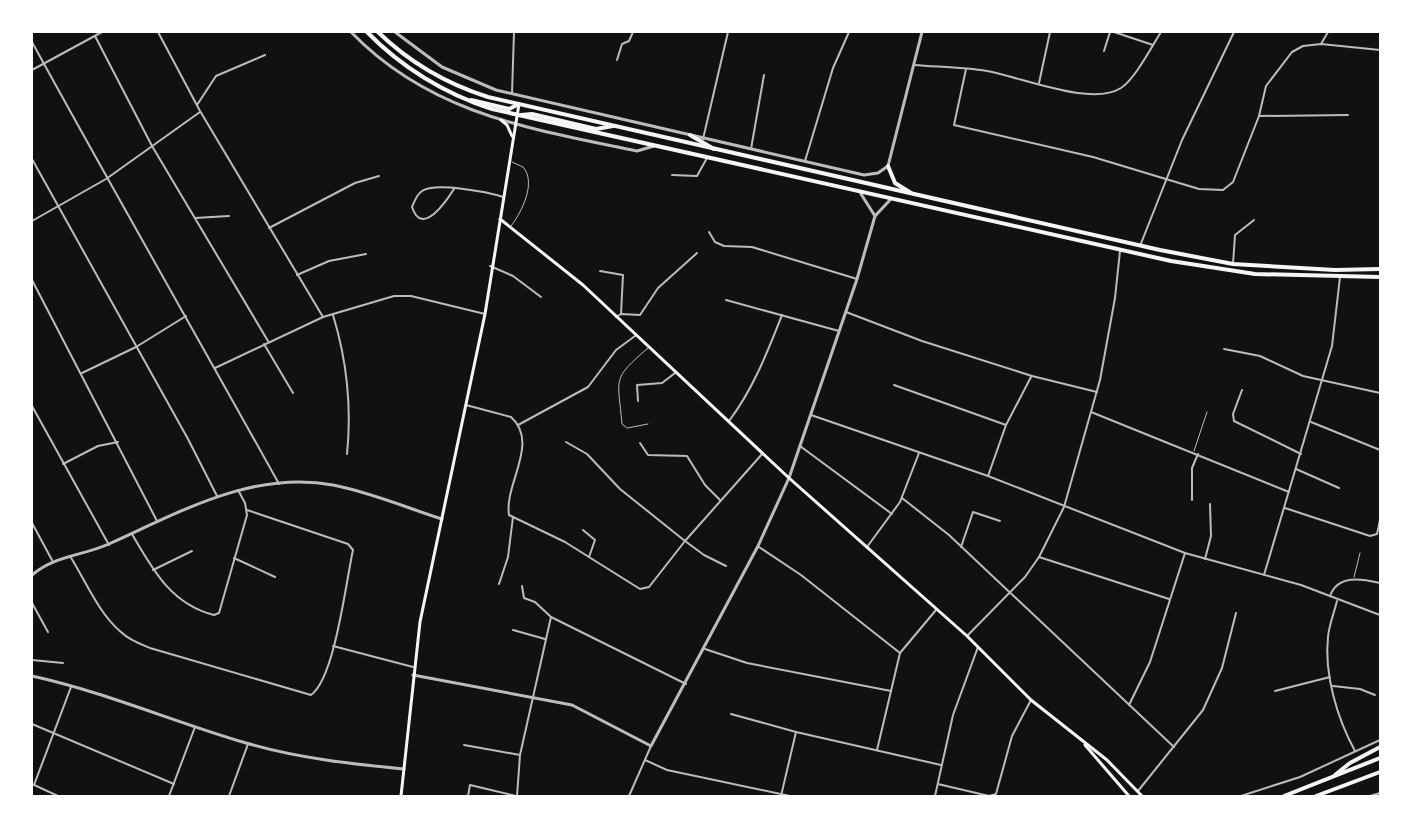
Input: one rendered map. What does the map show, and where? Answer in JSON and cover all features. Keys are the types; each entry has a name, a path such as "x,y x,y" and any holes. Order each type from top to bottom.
{"highway":[{"path":"367,32 412,69 464,99 517,115 861,194 1120,251 1224,271 1283,276 1380,277"},
{"path":"378,32 406,56 446,80 474,93 717,151 1140,246 1233,264 1380,269"},
{"path":"464,99 509,109 519,104"},
{"path":"517,115 532,114 596,129 615,126"},
{"path":"690,135 717,151"},
{"path":"698,146 714,141"},
{"path":"888,166 895,183 914,195"},
{"path":"1330,778 1350,763 1380,747"},
{"path":"1284,796 1380,758"},
{"path":"1316,796 1380,772"}],"main road":[{"path":"401,796 412,675 420,622 485,314 490,266 519,104"},
{"path":"501,120 510,129 513,138"},
{"path":"500,219 568,272 789,478 967,636 1031,700 1107,760 1142,796"},
{"path":"1075,735 1129,796"}],"street":[{"path":"90,32 152,146 268,341"},
{"path":"32,70 102,32"},
{"path":"158,32 200,111 322,317"},
{"path":"351,32 389,66 417,86 448,102 515,125 637,151 654,146"},
{"path":"395,32 442,67 475,83 512,94 864,175 878,173 888,166 922,32"},
{"path":"512,94 514,32"},
{"path":"628,32 631,36"},
{"path":"617,60 622,44 633,32"},
{"path":"703,139 728,32"},
{"path":"805,161 833,68 849,32"},
{"path":"1039,83 1050,32"},
{"path":"1104,51 1110,32"},
{"path":"1114,32 1153,45"},
{"path":"914,65 966,69 1039,83 1076,93 1106,94 1122,87 1161,32"},
{"path":"1140,246 1166,179 1234,32"},
{"path":"1321,44 1328,32"},
{"path":"32,42 106,179 279,483"},
{"path":"966,69 954,125 1093,157 1199,189 1218,191 1231,186 1259,116 1266,86 1289,55 1303,46 1321,44 1380,50"},
{"path":"197,105 222,72 265,55"},
{"path":"751,149 764,75"},
{"path":"32,221 106,179 200,111"},
{"path":"1259,116 1348,115"},
{"path":"672,175 697,176 707,158"},
{"path":"32,159 217,496"},
{"path":"269,228 355,183 379,176"},
{"path":"454,189 442,209 430,217 420,217 414,213 412,207 423,189 435,187 454,189 503,197"},
{"path":"861,194 875,216"},
{"path":"629,796 651,746 705,649 758,546 789,478 840,331 875,216 890,200"},
{"path":"195,218 229,216"},
{"path":"1233,264 1235,235 1254,219"},
{"path":"709,232 715,242 724,246 752,247 857,279"},
{"path":"967,636 1009,594 1039,557 1064,507 1097,392 1114,306 1120,251"},
{"path":"616,317 621,314 640,315 658,288 697,253"},
{"path":"297,275 329,261 366,254"},
{"path":"490,266 508,273 541,297"},
{"path":"600,271 624,275 621,314"},
{"path":"1264,575 1332,346 1340,277"},
{"path":"32,280 157,521"},
{"path":"214,368 322,317 401,295 485,314"},
{"path":"726,300 840,331"},
{"path":"846,312 922,341 1032,376 1097,392"},
{"path":"333,314 344,353 348,383 350,417 346,454"},
{"path":"729,421 745,399 761,369 782,315"},
{"path":"82,374 136,347 186,316"},
{"path":"518,425 588,387 616,350 635,336"},
{"path":"264,343 293,393"},
{"path":"1224,349 1250,352 1288,371 1380,393"},
{"path":"638,401 637,385 662,383 675,373"},
{"path":"988,476 1006,425 1032,376"},
{"path":"894,385 1006,425"},
{"path":"1242,390 1233,414 1235,423 1301,454"},
{"path":"466,405 510,417 518,425 522,447 508,511 513,517 565,542 640,589 645,589 763,453"},
{"path":"32,406 109,545"},
{"path":"1091,412 1289,492"},
{"path":"811,415 988,476 1185,553 1264,575 1380,615"},
{"path":"1311,422 1380,450"},
{"path":"63,464 98,446 118,442"},
{"path":"566,442 586,454 620,489 685,541 704,555 726,566"},
{"path":"640,443 648,455 655,457 687,456 705,485 720,500"},
{"path":"800,446 892,514"},
{"path":"867,548 902,498 919,453"},
{"path":"1192,500 1192,468 1198,454"},
{"path":"1296,469 1339,488"},
{"path":"32,575 52,561 109,545 157,521 217,496 279,483 333,485 442,519"},
{"path":"132,534 153,570 171,593 192,608 214,615 219,613 247,510 238,490"},
{"path":"902,498 961,547 1174,747"},
{"path":"1206,559 1211,536 1210,504"},
{"path":"1285,508 1370,536 1377,534 1380,520"},
{"path":"70,556 120,632 150,648 305,696 311,695 320,687 333,646 353,550 348,544 247,510"},
{"path":"961,547 972,512 1000,521"},
{"path":"499,584 509,553 513,517"},
{"path":"32,523 52,561"},
{"path":"583,530 595,540 589,557"},
{"path":"758,546 801,575 900,653"},
{"path":"153,570 192,552"},
{"path":"1129,705 1150,662 1185,553"},
{"path":"1039,557 1169,599"},
{"path":"233,558 275,577"},
{"path":"1330,596 1334,587 1354,577 1380,583"},
{"path":"522,585 524,598 535,602 551,617 686,684"},
{"path":"1337,601 1328,635 1327,656 1330,677 1346,735 1355,751"},
{"path":"32,603 48,632"},
{"path":"877,750 900,653 936,610"},
{"path":"1138,791 1203,710 1214,689 1236,613"},
{"path":"468,796 470,785 516,796 520,755 551,617"},
{"path":"513,630 545,639"},
{"path":"333,646 414,667"},
{"path":"935,796 941,765 965,678 978,647"},
{"path":"705,649 747,663 891,691"},
{"path":"32,660 63,663"},
{"path":"412,675 533,696 588,711 651,746"},
{"path":"32,676 72,685 248,744 324,759 405,769"},
{"path":"1275,691 1330,677"},
{"path":"58,796 33,784 72,685"},
{"path":"1333,687 1360,689 1375,694"},
{"path":"938,784 989,796 996,794 1012,736 1031,700"},
{"path":"731,714 796,732 941,765"},
{"path":"32,724 174,784"},
{"path":"169,796 195,727"},
{"path":"781,796 796,732"},
{"path":"1241,796 1300,777 1380,740"},
{"path":"229,796 248,744"},
{"path":"464,745 520,755"},
{"path":"645,760 667,770 781,796 790,796"},
{"path":"1370,796 1380,793"}],"lane":[{"path":"509,161 524,167 528,177 524,206 510,228"},
{"path":"648,348 623,369 618,381 622,424 627,428 648,424"},
{"path":"1194,452 1208,412"},
{"path":"1354,577 1360,553"}]}
